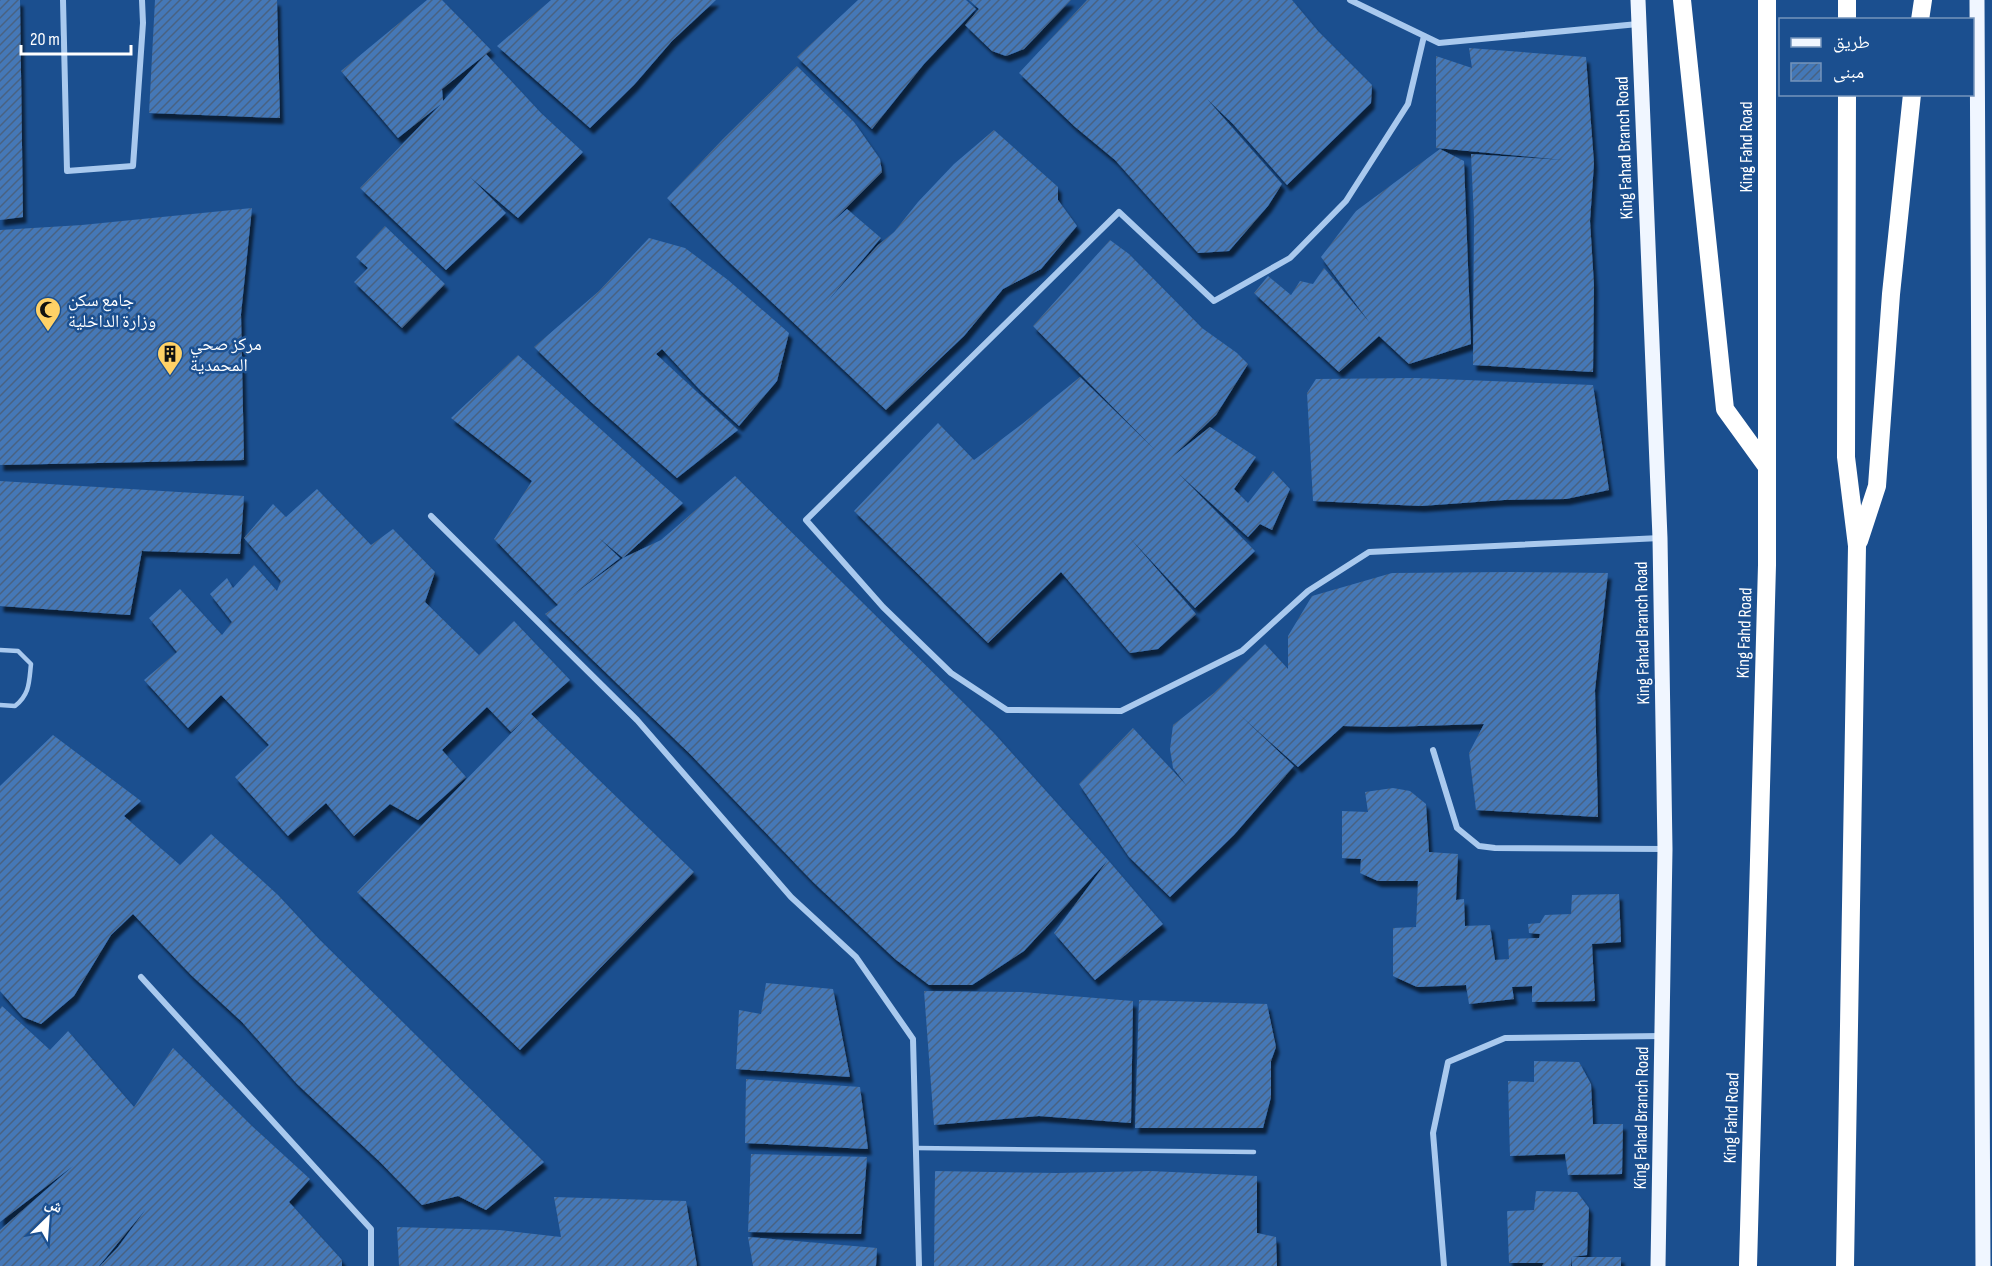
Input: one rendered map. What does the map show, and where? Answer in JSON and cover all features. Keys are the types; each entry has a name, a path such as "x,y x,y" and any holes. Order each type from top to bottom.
{"highway":[{"path":"1682,0 1725,409 1767,467"},
{"name":"King Fahd Road","path":"1748,1266 1767,565 1767,0"},
{"path":"1847,0 1847,18"},
{"path":"1920,18 1923,0"},
{"path":"1845,1266 1857,546 1846,457 1847,96"},
{"path":"1857,546 1877,486 1891,294 1912,96"}],"main road":[{"name":"King Fahad Branch Road","path":"1638,0 1660,538 1665,849 1658,1266"},
{"path":"1977,0 1983,1266"}],"street":[{"path":"63,0 68,171 133,166 143,23 142,0"},
{"path":"1350,0 1439,43 1638,24"},
{"path":"1424,36 1408,104 1346,201 1290,258 1215,301 1119,212 806,520 884,606 951,673 1007,710 1121,711 1242,651 1308,591 1369,552 1660,538"},
{"path":"430,516 637,720 791,897 855,957 913,1038 919,1266"},
{"path":"1433,750 1457,828 1479,846 1665,849"},
{"path":"141,977 370,1229 370,1266"},
{"path":"1444,1266 1433,1133 1448,1062 1505,1038 1663,1036"}],"lane":[{"path":"0,650 18,651 31,664 28,689 24,699 15,706 0,705"},
{"path":"916,1148 1254,1152"}],"building":[{"path":"0,0 20,0 23,217 0,220"},
{"path":"155,0 277,0 280,118 149,113"},
{"path":"427,0 442,0 491,50 486,54 541,113 583,152 518,218 470,177 506,213 446,270 360,188 441,104 398,138 341,71","holes":["486,54 443,101 442,89"]},
{"path":"551,0 716,0 672,41 634,85 590,128 497,46"},
{"path":"858,0 966,0 976,9 924,64 872,129 797,57"},
{"path":"969,0 1071,0 1024,49 1006,56 992,51 965,25 979,9"},
{"path":"1087,0 1292,0 1318,31 1372,85 1371,103 1287,185 1233,124 1207,99 1282,184 1268,206 1229,251 1198,253 1115,160 1074,126 1019,73"},
{"path":"1469,48 1586,57 1594,163 1590,221 1594,285 1593,372 1473,365 1474,219 1471,154 1563,160 1436,148 1436,56 1472,68"},
{"path":"797,66 854,122 880,159 882,172 828,226 847,209 881,238 826,303 878,245 894,232 918,202 954,164 994,130 1058,187 1058,200 1077,226 1041,269 1003,289 964,336 886,410 725,258 667,198"},
{"path":"1440,149 1464,161 1471,344 1409,364 1379,336 1339,372 1254,293 1268,276 1291,295 1300,281 1313,284 1324,268 1370,323 1321,257 1356,211"},
{"path":"252,208 241,314 244,460 0,465 0,230 82,225"},
{"path":"385,226 445,284 402,328 354,282 368,268 356,257"},
{"path":"649,238 685,248 728,280 789,333 777,381 739,426 701,391 662,349 656,354 738,430 677,478 591,402 534,347 599,291"},
{"path":"1110,240 1129,254 1202,328 1237,353 1248,364 1216,415 1172,457 1210,427 1256,457 1234,489 1248,503 1273,471 1290,489 1272,530 1260,524 1248,537 1178,473 1255,551 1195,608 1129,537 1196,614 1158,649 1130,653 1061,572 988,643 854,511 938,423 974,460 1080,377 1156,451 1033,326"},
{"path":"518,355 683,503 623,558 661,540 735,476 993,732 1108,860 1024,951 972,985 929,985 895,959 813,882 690,754 545,614 558,605 494,539 532,481 451,418","holes":["599,538 623,558 570,597 620,558"]},
{"path":"1415,378 1593,385 1609,490 1566,499 1504,500 1421,506 1313,501 1307,393 1316,379"},
{"path":"0,481 244,496 240,554 142,551 130,615 0,606"},
{"path":"317,489 371,545 393,529 435,572 425,602 479,655 514,621 570,680 531,714 694,872 520,1050 357,892 526,718 511,732 487,707 442,750 466,777 418,820 390,804 354,836 326,803 288,836 235,777 269,745 221,695 188,728 144,680 177,652 149,618 180,589 222,635 232,622 210,594 227,578 233,588 254,565 277,591 281,581 244,538 273,504 286,517"},
{"path":"1392,573 1608,573 1595,690 1598,817 1476,810 1469,753 1484,724 1343,726 1298,767 1240,715 1294,766 1234,835 1170,897 1129,857 1079,784 1133,728 1187,786 1173,768 1170,749 1173,725 1214,693 1265,644 1288,669 1288,636 1312,596"},
{"path":"53,735 141,801 124,816 180,865 211,834 278,895 318,938 544,1162 486,1210 458,1196 422,1205 297,1084 242,1022 191,975 133,914 111,935 74,996 41,1024 23,1017 0,991 0,786"},
{"path":"1393,788 1410,791 1426,804 1429,852 1458,854 1456,900 1464,899 1465,926 1490,925 1495,960 1509,959 1508,939 1539,938 1540,934 1529,933 1528,924 1540,923 1545,915 1571,914 1572,895 1619,894 1621,942 1592,944 1595,1001 1532,1002 1532,986 1512,987 1514,999 1469,1004 1466,985 1417,987 1393,976 1393,928 1416,927 1418,881 1378,881 1360,873 1361,859 1342,858 1342,811 1368,812 1365,792"},
{"path":"1108,860 1163,924 1095,980 1054,933"},
{"path":"766,983 833,989 850,1077 736,1069 739,1010 761,1014"},
{"path":"924,991 1022,992 1133,1001 1131,1123 1039,1116 934,1125"},
{"path":"1139,1000 1267,1004 1276,1047 1271,1061 1271,1097 1263,1128 1135,1128"},
{"path":"2,1006 50,1050 68,1031 134,1107 173,1048 310,1179 289,1202 342,1260 342,1266 100,1266 118,1247 146,1209 99,1266 0,1266 0,1230 73,1166 0,1222 0,1009"},
{"path":"1534,1061 1579,1062 1591,1084 1593,1124 1623,1124 1622,1174 1568,1175 1565,1154 1510,1156 1508,1081 1534,1082"},
{"path":"746,1079 860,1087 868,1149 745,1143"},
{"path":"751,1154 867,1157 861,1234 748,1232"},
{"path":"935,1171 1057,1173 1151,1171 1257,1176 1257,1233 1276,1237 1277,1266 934,1266"},
{"path":"1536,1191 1577,1192 1589,1208 1587,1255 1572,1257 1571,1266 1509,1263 1507,1211 1534,1210"},
{"path":"554,1197 686,1201 697,1266 399,1266 397,1227 499,1230 561,1237"},
{"path":"748,1237 877,1248 876,1266 753,1266"},
{"path":"1572,1257 1621,1257 1621,1266 1572,1266"}],"place":[{"name":"جامع سكن وزارة الداخلية","path":"48,333"},
{"name":"مركز صحي المحمدية","path":"170,377"}]}
